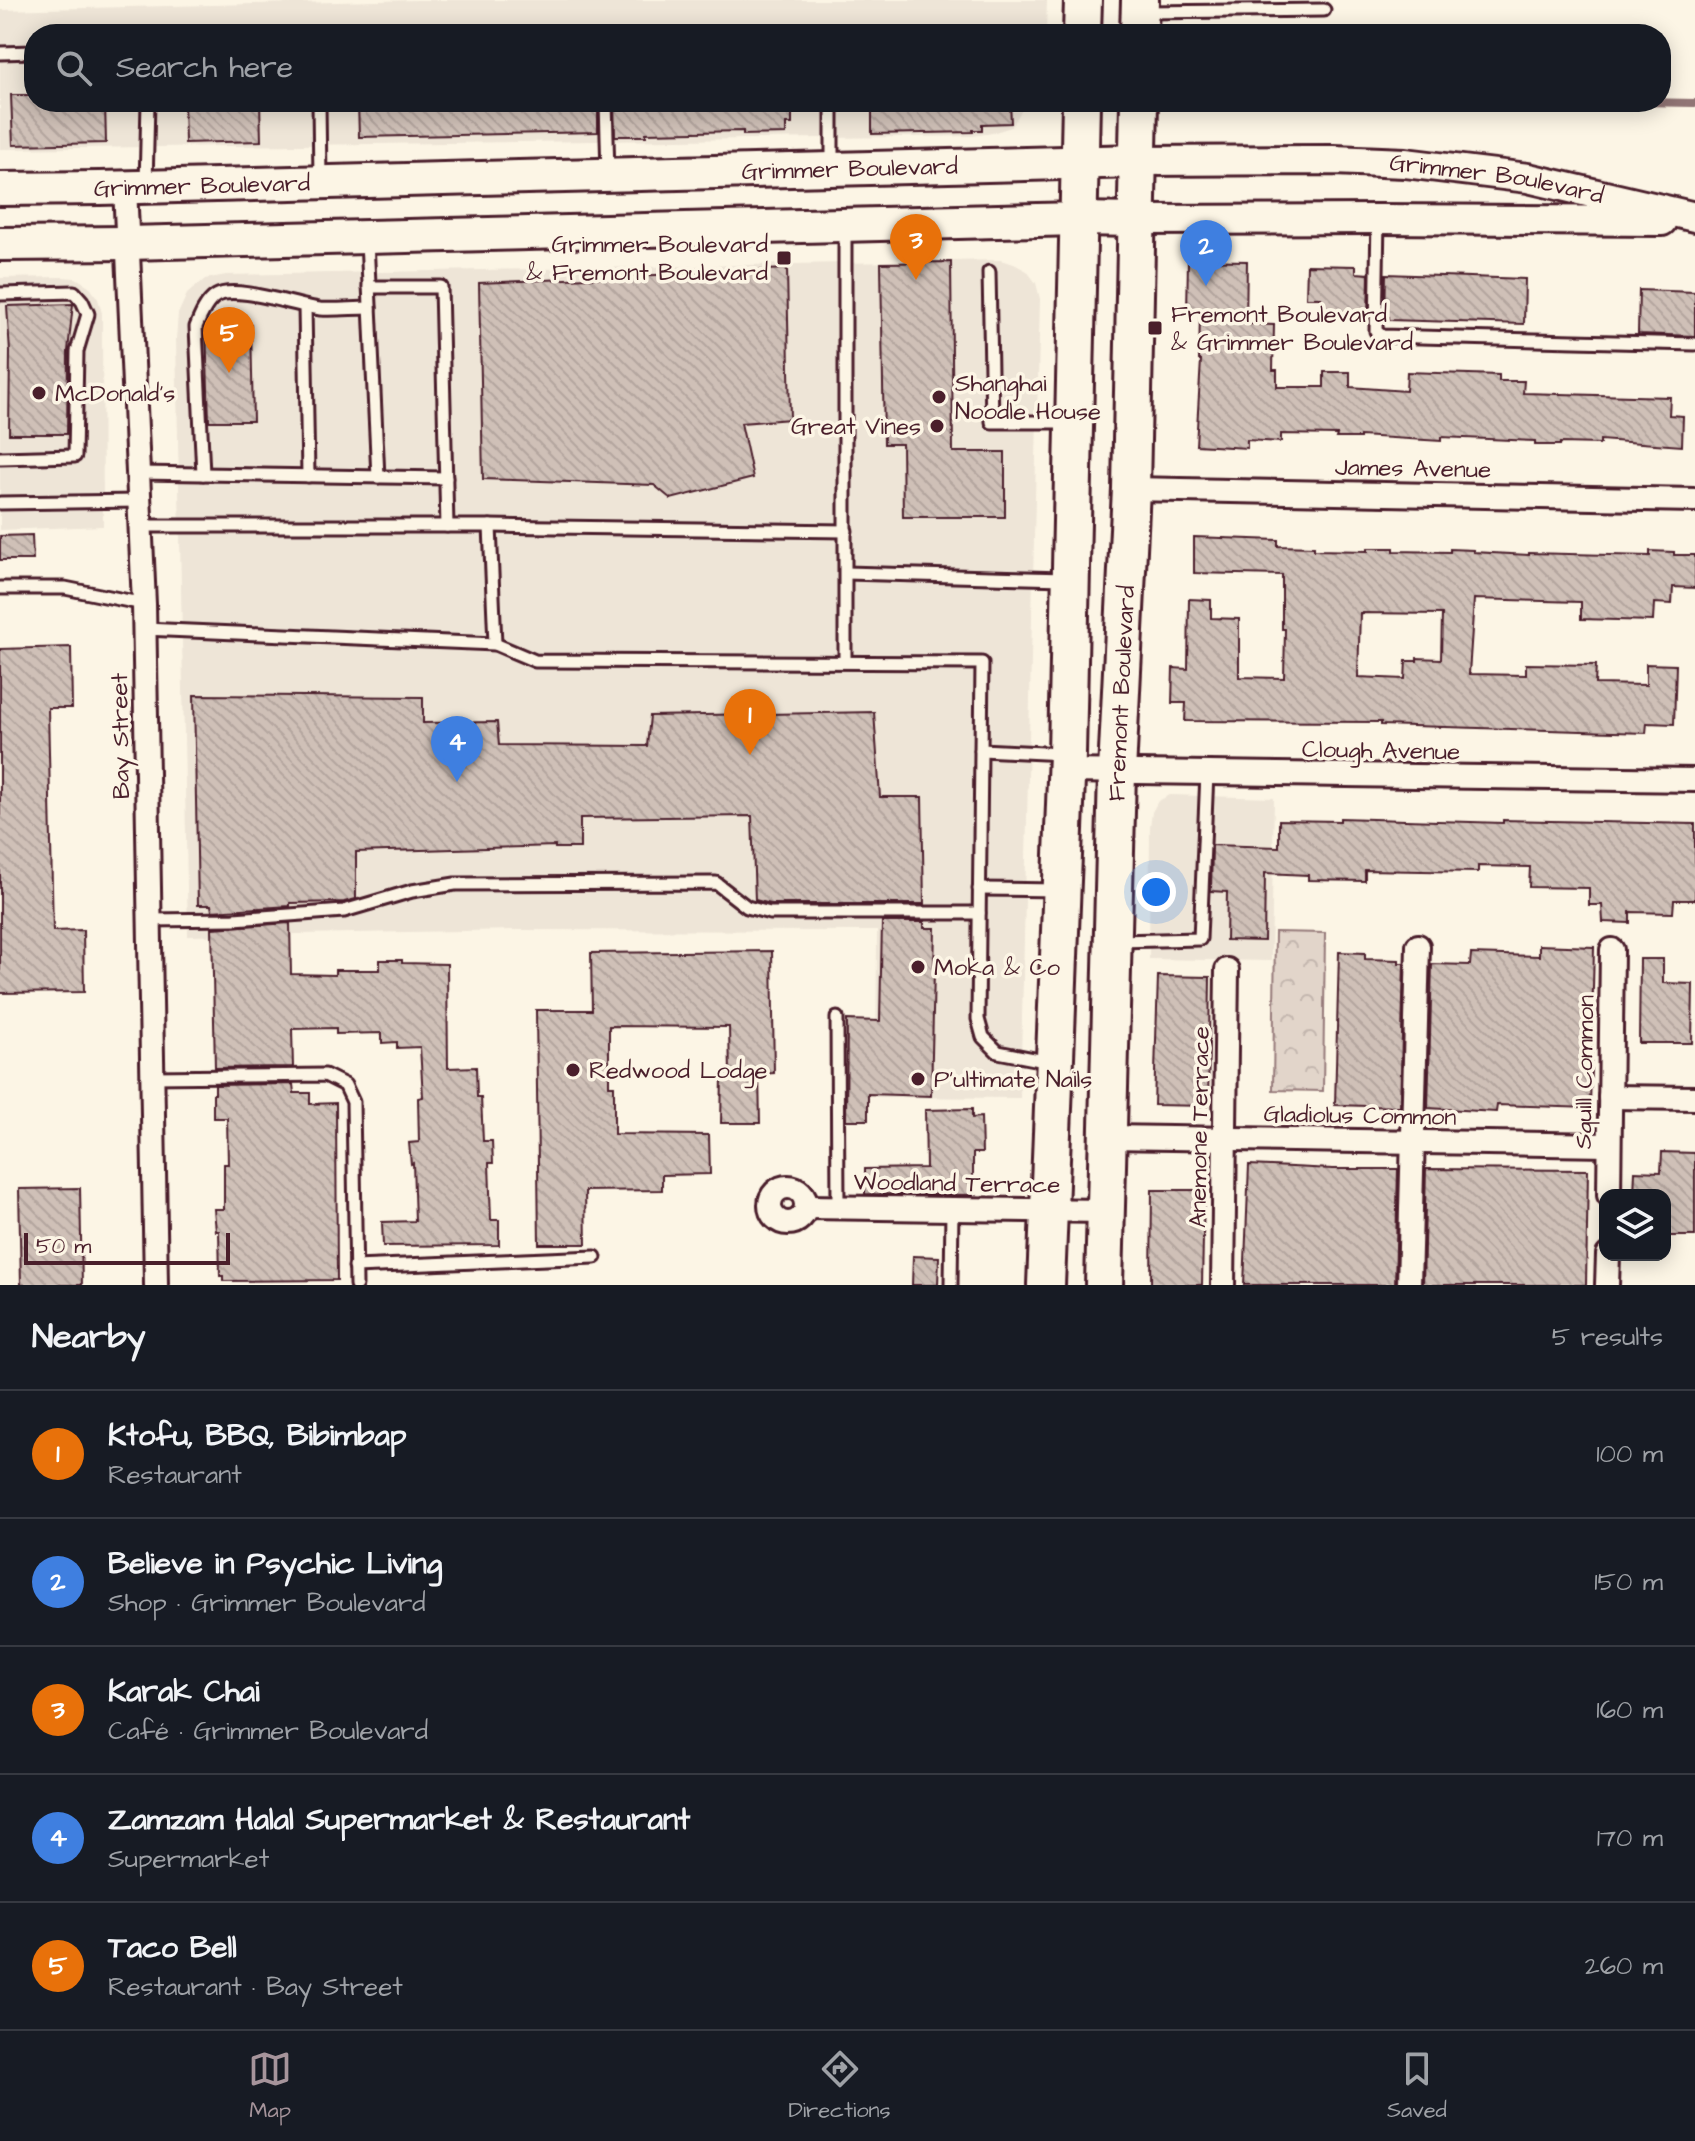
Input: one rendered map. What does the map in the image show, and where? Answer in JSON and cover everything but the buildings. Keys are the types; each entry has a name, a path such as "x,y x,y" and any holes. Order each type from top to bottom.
{"main road":[{"path":"1082,24 1083,0"},
{"path":"1046,1285 1067,762 1081,112"},
{"name":"Fremont Boulevard","path":"1104,1285 1117,772 1131,489 1139,112"},
{"name":"Grimmer Boulevard","path":"0,189 1138,161"},
{"name":"Grimmer Boulevard","path":"0,244 1136,220"}],"street":[{"name":"Grimmer Boulevard","path":"1138,161 1334,160 1405,163 1528,178 1695,219"},
{"name":"Bay Street","path":"136,186 128,243 144,604 156,1285"},
{"name":"Grimmer Boulevard","path":"1136,220 1695,219"},
{"name":"James Avenue","path":"1131,489 1695,500"},
{"name":"Clough Avenue","path":"1067,762 1117,772 1695,780"},
{"path":"1409,1285 1418,946"},
{"name":"Squill Common","path":"1609,1189 1612,950"},
{"name":"Anemone Terrace","path":"1223,1285 1227,970"},
{"path":"1610,1097 1695,1098"},
{"name":"Gladiolus Common","path":"1109,1137 1609,1145"},
{"name":"Woodland Terrace","path":"806,1207 1107,1211"},
{"path":"1607,1285 1608,1261"}],"lane":[{"path":"1236,11 1249,0"},
{"path":"1139,15 1324,10"},
{"path":"0,53 24,52"},
{"path":"136,186 147,112"},
{"path":"319,112 320,181"},
{"path":"606,112 608,174"},
{"path":"832,112 832,168"},
{"path":"1378,219 1376,331 1382,336 1695,344"},
{"path":"845,225 845,661"},
{"path":"367,237 378,477"},
{"path":"989,272 992,422 1074,422"},
{"path":"369,287 441,287 447,526"},
{"path":"203,474 196,327 203,311 216,296 238,291 305,307 370,308"},
{"path":"0,294 74,292 88,314 77,351 75,456 0,458"},
{"path":"305,307 308,476"},
{"path":"138,473 446,478"},
{"path":"0,503 139,501"},
{"path":"140,526 490,526 846,531"},
{"path":"490,526 495,644"},
{"path":"846,573 1071,579"},
{"path":"0,588 65,588 144,604"},
{"path":"144,629 495,644 535,661 982,663 978,1019 983,1037 998,1052 1054,1063"},
{"path":"981,750 1067,762"},
{"path":"1114,941 1200,939 1207,773"},
{"path":"149,920 234,919 344,911 412,891 455,884 495,883 716,883 747,907 770,913 979,913"},
{"path":"979,889 1061,890"},
{"path":"837,1018 838,1207"},
{"path":"152,1077 325,1075 345,1085 353,1102 356,1285"},
{"path":"951,1285 952,1209"},
{"path":"355,1267 595,1257"}],"shaded area":[{"path":"418,0 1047,0 1046,24 24,24 24,112 1021,112 1011,127 973,136 0,149 0,10"},
{"path":"1000,260 1027,271 1036,283 1040,299 1020,1098 876,1097 877,931 518,930 188,936 176,339 178,314 187,294 205,279 226,275"},
{"path":"0,278 76,278 89,286 98,299 102,313 103,526 0,530"},
{"path":"1170,795 1274,798 1271,961 1149,959 1150,827 1152,812 1158,801"}],"green space":[{"path":"1275,932 1325,933 1323,1091 1273,1090"}],"waterway":[{"path":"1671,103 1695,103"}],"place":[{"name":"Grimmer Boulevard & Fremont Boulevard","path":"784,258"},
{"name":"Karak Chai","path":"916,280"},
{"name":"Believe in Psychic Living","path":"1206,286"},
{"name":"Fremont Boulevard & Grimmer Boulevard","path":"1155,328"},
{"name":"Taco Bell","path":"229,373"},
{"name":"McDonald's","path":"39,393"},
{"name":"Shanghai Noodle House","path":"939,397"},
{"name":"Great Vines","path":"937,426"},
{"name":"Ktofu, BBQ, Bibimbap","path":"750,755"},
{"name":"Zamzam Halal Supermarket & Restaurant","path":"457,782"},
{"name":"Moka & Co","path":"918,967"},
{"name":"Redwood Lodge","path":"573,1070"},
{"name":"P'ultimate Nails","path":"918,1079"}]}
